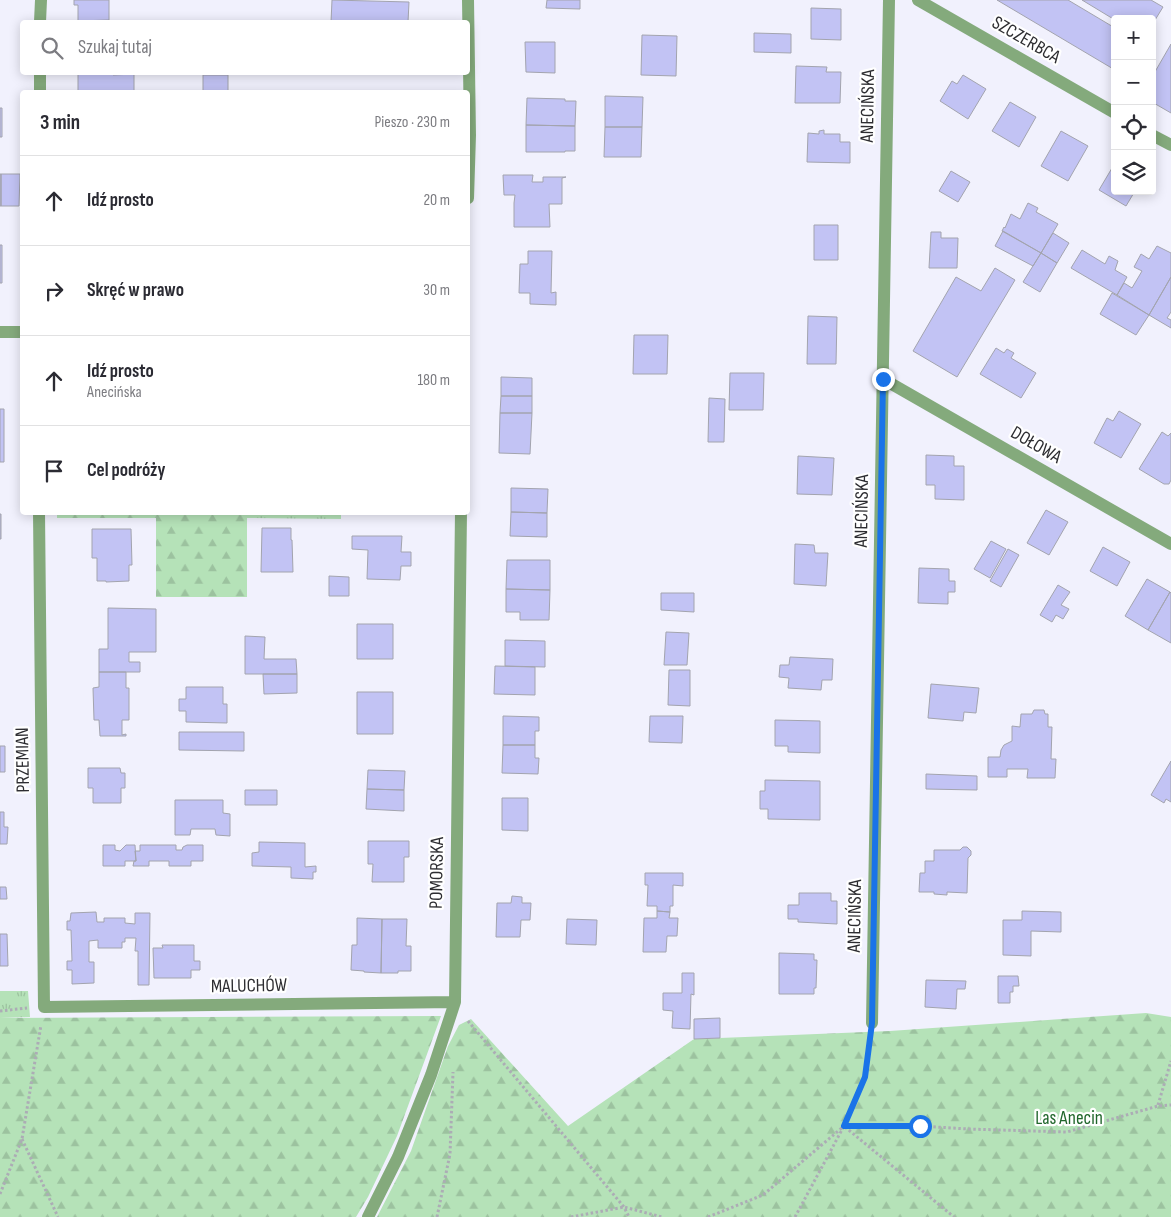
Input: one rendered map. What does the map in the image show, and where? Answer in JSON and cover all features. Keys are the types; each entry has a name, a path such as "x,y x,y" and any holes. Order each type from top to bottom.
{"street":[{"path":"40,20 41,0"},
{"path":"468,0 468,20"},
{"name":"ANECIŃSKA","path":"872,1023 889,0"},
{"name":"SZCZERBCA","path":"918,0 1111,111"},
{"path":"40,75 40,90"},
{"path":"469,75 469,90"},
{"path":"1156,136 1171,145"},
{"path":"0,332 20,332"},
{"name":"DOŁOWA","path":"883,379 1171,544"},
{"name":"PRZEMIAN","path":"40,515 44,1007"},
{"name":"POMORSKA","path":"368,1217 398,1157 424,1093 455,1002 461,515"},
{"name":"MALUCHÓW","path":"44,1007 455,1002"}],"path":[{"path":"455,1002 471,1025 624,1207 629,1217"},
{"path":"0,1011 44,1007 22,1139 0,1194"},
{"path":"795,1217 844,1126 865,1077 872,1023"},
{"path":"1158,1106 1171,1060"},
{"path":"437,1217 450,1154 453,1068"},
{"path":"708,1217 763,1195 844,1126 920,1126 1067,1132 1158,1106 1171,1105"},
{"path":"844,1126 954,1217"},
{"path":"22,1139 58,1217"},
{"path":"571,1217 624,1207 662,1217"}],"green space":[{"path":"57,515 247,515 247,597 156,597 156,518 57,518"},
{"path":"247,515 341,515 341,519 247,518"},
{"path":"0,991 28,991 30,1017 0,1018"},
{"name":"Las Anecin","path":"1146,1013 1171,1017 1171,1217 377,1217 411,1151 448,1046 459,1025 471,1019 568,1126 694,1039 890,1031"},
{"path":"441,1016 397,1136 368,1197 356,1217 0,1217 0,1018"}],"building":[{"path":"74,0 109,0 109,20 78,20 78,5 74,5"},
{"path":"332,0 409,2 408,20 331,20"},
{"path":"547,0 580,0 580,9 546,8"},
{"path":"997,0 1068,0 1111,26 1111,68"},
{"path":"1082,0 1151,0 1163,7 1156,18 1156,15 1111,15 1111,18"},
{"path":"811,8 841,9 841,40 811,39"},
{"path":"754,33 791,34 791,53 754,52"},
{"path":"642,35 677,36 676,76 641,75"},
{"path":"525,42 555,42 555,73 526,72"},
{"path":"1171,44 1171,113 1156,104 1156,70"},
{"path":"796,66 827,67 826,72 841,72 840,103 795,103"},
{"path":"78,75 134,75 134,90 78,90"},
{"path":"203,75 228,75 228,90 203,90"},
{"path":"963,75 986,89 968,119 940,101 952,81 957,84"},
{"path":"605,96 643,97 642,127 605,127"},
{"path":"527,98 576,101 575,126 526,125"},
{"path":"1010,102 1036,117 1019,147 992,131"},
{"path":"0,108 2,108 2,137 0,137"},
{"path":"526,125 575,126 575,151 526,152"},
{"path":"605,127 642,127 641,157 604,157"},
{"path":"824,130 824,134 840,134 840,142 850,142 850,163 807,162 808,133 819,134 819,131"},
{"path":"1061,131 1088,146 1068,181 1041,166"},
{"path":"1111,170 1111,195 1133,195 1126,206 1099,190"},
{"path":"951,171 970,182 958,202 939,191"},
{"path":"1,174 1,206 0,206"},
{"path":"1,174 20,174 19,206 1,206"},
{"path":"503,175 533,175 532,182 543,182 543,177 566,177 562,178 562,204 549,204 550,227 514,227 515,195 504,195"},
{"path":"1028,203 1038,208 1036,212 1058,224 1041,253 1002,231 1011,214 1020,219"},
{"path":"814,225 838,225 838,260 814,260"},
{"path":"1003,231 1041,253 1033,266 995,246"},
{"path":"931,232 941,232 941,238 958,238 957,268 929,268"},
{"path":"1053,233 1069,243 1057,263 1041,253"},
{"path":"0,245 2,245 2,283 0,283"},
{"path":"1157,246 1171,253 1171,277 1149,315 1117,295 1124,283 1132,288 1142,271 1134,267 1141,254 1149,259"},
{"path":"1082,250 1105,264 1109,256 1118,261 1115,270 1127,277 1117,295 1071,268"},
{"path":"528,251 552,251 551,293 556,292 556,305 530,304 530,293 519,293 520,264 528,264"},
{"path":"1041,253 1057,263 1040,292 1023,282"},
{"path":"995,268 1015,280 957,377 913,351 956,277 981,291"},
{"path":"1171,277 1171,312 1167,318 1171,320 1171,328 1149,315"},
{"path":"1112,293 1149,315 1136,335 1100,314"},
{"path":"808,316 837,317 836,364 807,364"},
{"path":"634,335 668,335 667,374 633,374"},
{"path":"996,348 1004,353 1007,349 1014,353 1011,358 1036,373 1021,398 980,374"},
{"path":"730,373 764,373 763,410 729,410"},
{"path":"501,377 532,378 532,396 501,396"},
{"path":"501,396 532,396 532,413 500,413"},
{"path":"709,398 725,399 724,442 708,442"},
{"path":"0,409 4,409 4,462 0,462"},
{"path":"1119,411 1141,424 1121,458 1094,443 1107,418 1113,421"},
{"path":"500,413 532,413 530,454 499,453"},
{"path":"1162,432 1168,436 1171,433 1171,480 1169,484 1164,484 1139,469"},
{"path":"926,455 954,456 954,466 964,466 964,500 935,499 935,485 926,485"},
{"path":"798,456 834,458 832,495 797,494"},
{"path":"511,488 548,489 547,513 511,512"},
{"path":"1046,510 1068,522 1049,555 1027,543"},
{"path":"511,512 547,513 547,537 510,536"},
{"path":"1,514 1,539 0,539"},
{"path":"262,528 291,528 293,572 261,572"},
{"path":"92,529 131,529 132,565 129,565 129,581 97,581 97,558 92,558"},
{"path":"352,536 402,536 401,552 411,552 411,566 401,566 400,580 367,579 368,550 352,549"},
{"path":"991,541 1006,549 990,578 974,569"},
{"path":"795,544 814,545 815,553 828,553 826,586 794,584"},
{"path":"1103,547 1130,562 1117,586 1090,571"},
{"path":"1008,549 1019,555 1001,587 990,581"},
{"path":"507,560 550,560 550,590 506,589"},
{"path":"919,568 949,569 949,581 955,581 955,592 948,592 948,604 918,603"},
{"path":"329,576 349,577 349,596 329,596"},
{"path":"1147,579 1170,592 1148,630 1125,616"},
{"path":"1058,585 1070,592 1061,605 1069,609 1063,619 1056,615 1052,622 1040,615"},
{"path":"506,589 550,590 549,620 520,620 520,612 506,612"},
{"path":"661,593 694,593 694,612 661,610"},
{"path":"1171,593 1171,643 1148,630"},
{"path":"108,608 156,609 156,652 129,652 129,662 140,662 140,672 99,672 99,649 108,649"},
{"path":"357,624 393,624 393,659 357,659"},
{"path":"666,632 689,633 687,665 664,665"},
{"path":"245,636 265,637 264,659 296,659 297,674 245,674"},
{"path":"505,640 545,641 545,667 505,666"},
{"path":"790,657 833,659 832,680 822,680 821,690 788,688 789,678 779,677 780,665 789,665"},
{"path":"495,666 535,667 535,695 494,694"},
{"path":"669,670 690,670 690,706 668,705"},
{"path":"99,672 126,672 126,688 129,688 129,720 122,720 122,735 126,734 126,736 100,736 99,720 94,720 93,688 99,687"},
{"path":"263,674 297,674 297,693 264,694"},
{"path":"931,684 979,688 976,713 964,712 963,721 928,718"},
{"path":"186,687 223,687 223,704 227,704 227,723 186,722 186,711 179,711 179,699 186,699"},
{"path":"357,692 393,692 393,734 357,734"},
{"path":"1034,710 1044,710 1045,714 1048,714 1048,727 1052,727 1051,759 1056,759 1055,778 1027,778 1028,769 1007,769 1007,777 988,777 988,757 1000,757 1004,745 1012,741 1012,726 1020,727 1021,714 1032,714"},
{"path":"503,716 539,717 539,731 535,731 535,745 503,745"},
{"path":"650,716 683,716 682,743 649,742"},
{"path":"775,720 820,721 820,753 788,752 788,746 775,746"},
{"path":"179,732 244,732 244,751 179,750"},
{"path":"503,745 535,745 535,758 539,758 538,774 502,773"},
{"path":"0,746 5,746 5,772 0,772"},
{"path":"1171,761 1171,802 1166,799 1164,803 1151,795"},
{"path":"88,768 120,768 121,773 125,773 125,788 121,788 121,803 93,803 93,788 88,788"},
{"path":"368,770 405,771 404,790 367,789"},
{"path":"926,774 977,776 977,790 926,789"},
{"path":"765,780 820,781 820,820 768,819 768,809 760,809 760,791 765,791"},
{"path":"367,789 404,790 404,811 366,809"},
{"path":"245,790 277,790 277,805 245,805"},
{"path":"502,798 528,798 528,831 502,830"},
{"path":"175,800 223,800 223,813 230,814 230,836 216,835 215,829 191,829 190,835 175,835"},
{"path":"0,812 4,812 4,827 8,827 7,844 0,844"},
{"path":"368,841 409,841 409,857 404,857 404,882 372,882 373,864 368,864"},
{"path":"259,842 305,843 305,867 316,866 316,872 313,872 313,879 291,878 291,867 252,866 252,853 259,852"},
{"path":"103,845 115,845 115,850 120,851 126,845 135,845 136,861 125,861 125,866 103,866"},
{"path":"140,845 176,845 176,850 182,850 187,845 203,845 203,861 191,861 191,866 169,866 169,861 149,861 149,866 133,866 134,861 136,861 135,851 140,851"},
{"path":"963,847 967,847 971,851 971,855 968,858 967,893 947,892 947,895 934,894 934,892 919,892 920,873 925,873 925,861 934,861 934,850 960,850"},
{"path":"645,873 683,873 683,886 673,885 673,906 670,906 670,912 657,911 657,906 647,906 648,885 645,885"},
{"path":"0,887 6,887 7,899 0,899"},
{"path":"799,893 831,893 831,901 837,901 837,924 798,922 798,919 788,919 788,905 799,905"},
{"path":"512,896 522,897 522,903 531,903 530,920 521,920 520,937 496,937 497,903 511,903"},
{"path":"657,911 670,912 669,918 678,918 677,936 667,936 666,952 643,952 644,918 657,918"},
{"path":"1022,911 1061,912 1061,932 1031,931 1031,956 1003,955 1003,920 1022,920"},
{"path":"96,912 97,922 104,922 104,918 125,918 125,923 135,924 135,913 150,913 149,985 138,985 138,951 135,951 136,938 125,938 125,942 122,942 122,948 98,948 98,940 89,941 89,962 94,962 94,983 72,984 72,970 67,970 67,961 72,961 71,930 67,930 67,921 70,921 71,913"},
{"path":"357,918 382,919 381,973 351,970 352,945 357,945"},
{"path":"382,919 407,919 406,946 411,946 411,971 381,973"},
{"path":"567,919 597,920 596,945 566,944"},
{"path":"0,934 7,934 8,966 0,966"},
{"path":"162,945 194,945 194,961 200,961 200,970 191,970 191,978 154,978 153,948 163,948"},
{"path":"779,953 814,954 814,960 817,960 814,994 779,994"},
{"path":"682,973 694,973 694,995 691,994 690,1029 672,1028 673,1011 663,1010 663,993 682,993"},
{"path":"998,976 1018,976 1019,986 1013,986 1013,992 1010,992 1010,1003 998,1003"},
{"path":"926,980 966,981 965,989 957,989 956,1009 925,1007"},
{"path":"720,1018 720,1038 694,1039 694,1019"}],"route":[{"path":"883,379 872,1023 865,1077 844,1126 920,1126"}]}
